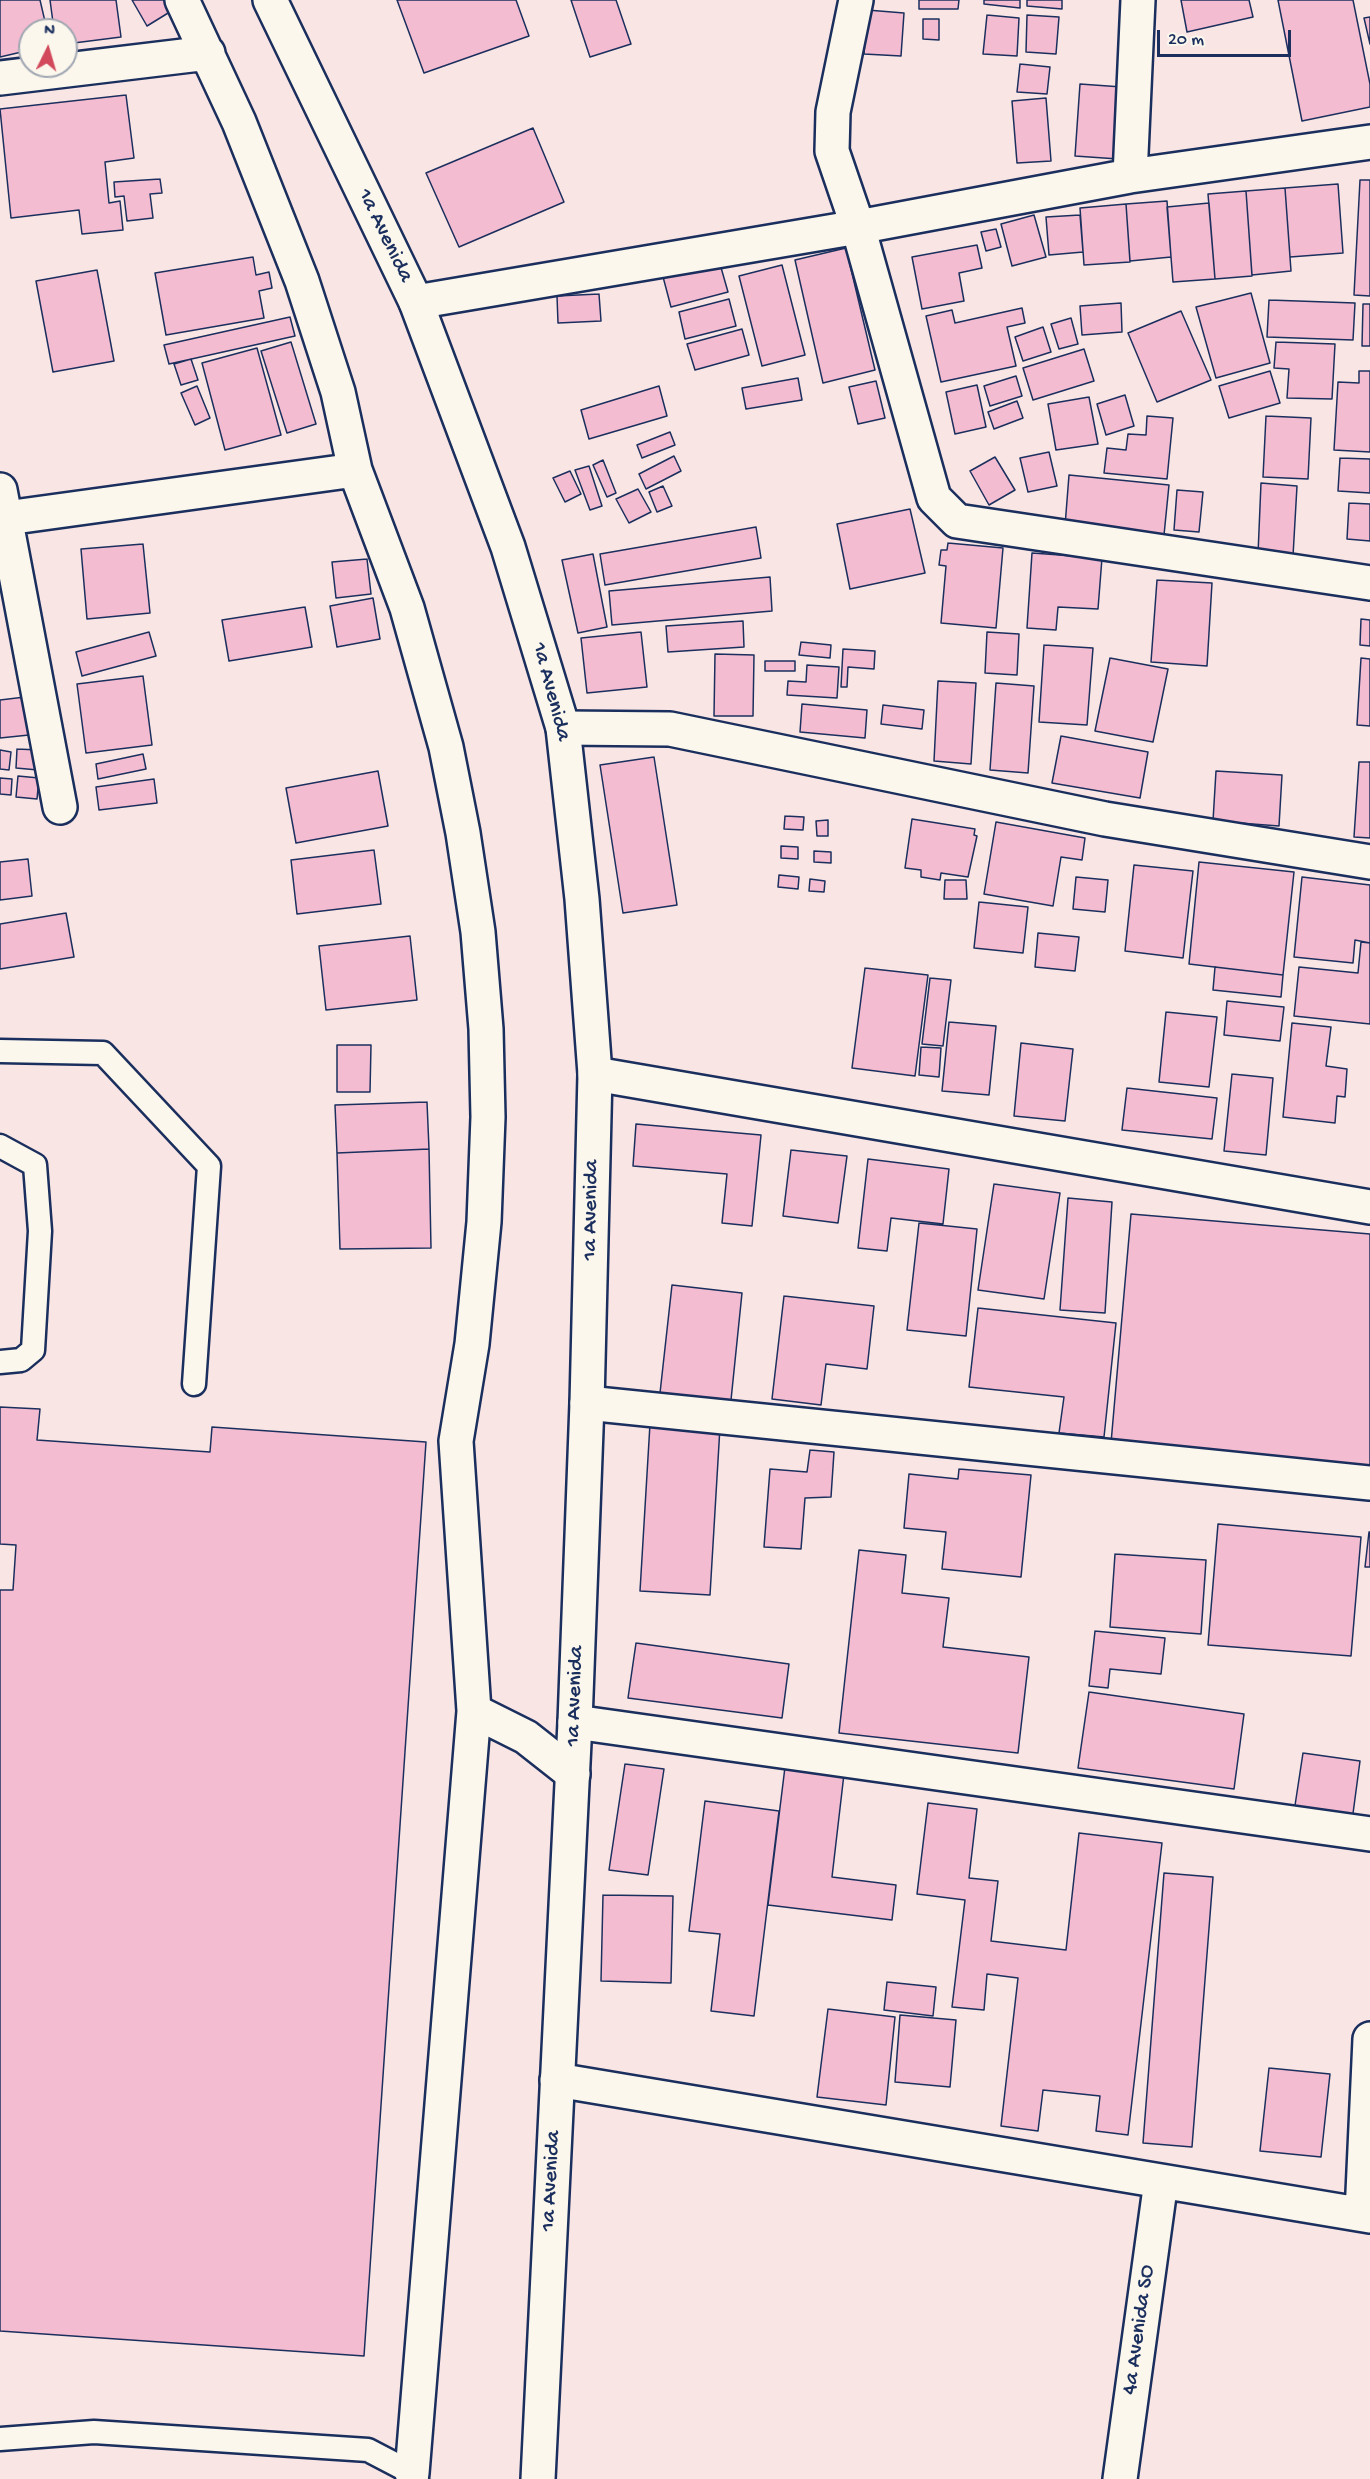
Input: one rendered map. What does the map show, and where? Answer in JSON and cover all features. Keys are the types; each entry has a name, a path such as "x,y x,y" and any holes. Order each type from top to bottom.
{"street":[{"path":"182,0 208,53 269,193 302,281 338,392 355,470 407,608 428,679 463,833 478,932 486,1029 488,1117 484,1222 472,1344 456,1441 474,1711 414,2476"},
{"name":"1a Avenida","path":"270,0 416,302 508,548 563,728 582,898 595,1074 587,1403 573,1774 538,2479"},
{"path":"856,0 832,112 832,151 858,227 934,498 957,521 1370,583"},
{"path":"1130,176 1138,0"},
{"path":"0,78 208,53"},
{"path":"416,302 858,227 1130,176 1370,142"},
{"path":"60,807 1,510 355,470"},
{"path":"563,728 670,729 1105,819 1370,862"},
{"path":"595,1074 1370,1207"},
{"path":"587,1403 1370,1483"},
{"path":"474,1711 526,1737 573,1774"},
{"path":"575,1722 1370,1834"},
{"path":"557,2080 1366,2215 1370,2039"},
{"name":"4a Avenida SO","path":"1120,2479 1161,2181"}],"lane":[{"path":"0,1051 103,1053 209,1166 194,1384"},
{"path":"0,1146 6,1147 35,1165 40,1231 33,1350 21,1360 0,1362"},
{"path":"0,2439 94,2432 368,2450 414,2476"}],"building":[{"path":"0,0 40,0 44,18 18,18 18,53 0,57"},
{"path":"50,0 116,0 121,37 78,42 78,18 52,18"},
{"path":"132,0 167,0 173,10 147,26"},
{"path":"397,0 516,0 529,36 424,73"},
{"path":"571,0 616,0 631,44 590,57"},
{"path":"919,0 959,0 958,9 919,9"},
{"path":"984,0 1020,0 1020,8 984,4"},
{"path":"1027,0 1062,0 1062,9 1027,6"},
{"path":"1181,0 1249,0 1253,17 1187,32"},
{"path":"1278,0 1353,0 1370,84 1370,107 1302,121"},
{"path":"867,10 904,13 901,56 864,54"},
{"path":"987,15 1019,18 1017,56 983,54"},
{"path":"1027,15 1059,17 1056,54 1026,52"},
{"path":"1370,17 1370,44 1364,18"},
{"path":"923,19 939,19 939,40 923,39"},
{"path":"1020,64 1050,67 1047,94 1017,92"},
{"path":"1080,84 1122,87 1118,159 1075,156"},
{"path":"126,95 134,158 105,162 109,203 120,201 123,230 82,234 79,210 11,218 0,109"},
{"path":"1046,98 1051,161 1017,163 1012,101"},
{"path":"533,128 564,202 459,247 426,173"},
{"path":"160,179 162,193 150,194 153,218 127,221 124,196 115,197 114,182"},
{"path":"1360,180 1370,180 1370,296 1354,295"},
{"path":"1338,184 1343,253 1290,257 1285,188"},
{"path":"1285,188 1291,271 1252,275 1246,191"},
{"path":"1246,191 1252,276 1215,279 1208,194"},
{"path":"1167,201 1171,257 1130,261 1126,204"},
{"path":"1209,203 1215,279 1173,282 1167,207"},
{"path":"1126,204 1130,262 1084,265 1080,208"},
{"path":"1034,215 1046,257 1012,266 1001,224"},
{"path":"1080,215 1083,252 1049,255 1046,217"},
{"path":"996,229 1001,247 986,251 981,232"},
{"path":"977,245 982,268 959,273 964,301 922,309 912,257"},
{"path":"846,248 875,370 823,383 795,260"},
{"path":"253,257 256,275 269,272 272,288 259,291 264,318 166,335 155,273"},
{"path":"718,257 728,292 671,307 662,273"},
{"path":"782,265 805,355 762,366 739,276"},
{"path":"97,270 114,361 53,372 36,281"},
{"path":"1251,293 1270,363 1216,378 1196,307"},
{"path":"599,294 601,321 558,323 557,296"},
{"path":"729,299 736,326 685,339 679,312"},
{"path":"1269,300 1355,303 1353,340 1267,337"},
{"path":"1121,303 1122,332 1082,335 1080,306"},
{"path":"1363,304 1370,304 1370,346 1362,346"},
{"path":"1022,308 1025,323 1007,327 1016,366 941,382 926,316 952,310 955,323"},
{"path":"1181,311 1211,380 1157,402 1128,333"},
{"path":"290,317 295,336 169,364 164,345"},
{"path":"1071,318 1078,344 1059,349 1051,324"},
{"path":"1043,327 1051,352 1023,361 1015,337"},
{"path":"742,329 749,355 695,370 687,344"},
{"path":"291,342 316,424 287,433 261,351"},
{"path":"1276,342 1335,344 1332,399 1287,398 1289,369 1274,368"},
{"path":"257,348 281,435 225,450 202,363"},
{"path":"1084,349 1094,381 1033,400 1023,368"},
{"path":"191,359 198,380 181,385 174,364"},
{"path":"1270,371 1280,403 1229,418 1219,386"},
{"path":"1359,371 1370,371 1370,452 1334,450 1338,382 1359,383"},
{"path":"1016,376 1022,396 990,406 984,386"},
{"path":"798,378 802,400 746,409 742,388"},
{"path":"876,381 885,418 858,424 849,387"},
{"path":"977,385 986,427 955,434 946,392"},
{"path":"197,386 210,418 195,425 181,393"},
{"path":"659,386 667,416 589,439 581,410"},
{"path":"1125,395 1134,426 1106,435 1097,404"},
{"path":"1089,397 1098,444 1056,450 1048,404"},
{"path":"1017,401 1023,418 994,429 988,412"},
{"path":"1147,416 1173,418 1167,479 1104,473 1107,448 1126,450 1128,434 1146,435"},
{"path":"1266,416 1311,418 1308,479 1263,477"},
{"path":"670,432 675,445 642,458 637,445"},
{"path":"1049,452 1057,486 1028,492 1020,458"},
{"path":"674,456 681,471 646,489 639,474"},
{"path":"995,457 1015,490 989,505 970,471"},
{"path":"1340,458 1370,459 1370,493 1338,491"},
{"path":"603,460 616,493 607,497 593,465"},
{"path":"589,466 602,506 590,510 575,470"},
{"path":"570,471 581,494 565,502 553,478"},
{"path":"1069,475 1169,485 1164,535 1065,526"},
{"path":"1261,483 1297,486 1293,556 1258,554"},
{"path":"663,486 672,506 657,512 649,492"},
{"path":"638,489 651,512 629,523 616,499"},
{"path":"1177,490 1203,492 1199,532 1174,530"},
{"path":"1349,503 1370,504 1370,541 1347,539"},
{"path":"910,509 925,573 850,589 837,524"},
{"path":"756,527 761,558 605,585 600,554"},
{"path":"948,543 1003,548 996,628 941,623 946,566 939,565 941,550 947,550"},
{"path":"143,544 150,613 87,619 81,549"},
{"path":"1032,553 1102,558 1098,609 1058,607 1056,630 1027,628"},
{"path":"593,554 607,627 578,633 562,560"},
{"path":"367,559 371,594 336,598 332,562"},
{"path":"770,577 772,611 612,625 609,591"},
{"path":"1157,580 1212,583 1207,666 1151,662"},
{"path":"373,598 380,639 337,647 330,606"},
{"path":"305,607 312,647 229,661 222,620"},
{"path":"1361,619 1370,620 1370,646 1360,645"},
{"path":"743,621 744,647 668,652 666,626"},
{"path":"149,632 156,656 82,676 76,652"},
{"path":"641,632 647,687 587,693 581,638"},
{"path":"987,632 1019,634 1017,675 985,673"},
{"path":"801,642 831,645 830,658 799,655"},
{"path":"1044,645 1093,648 1087,725 1039,722"},
{"path":"843,649 875,651 874,669 848,667 847,687 841,687"},
{"path":"715,654 754,655 753,716 714,716"},
{"path":"1110,658 1168,669 1153,742 1095,731"},
{"path":"1361,658 1370,659 1370,726 1357,725"},
{"path":"765,661 795,661 795,671 765,671"},
{"path":"807,665 839,667 837,698 787,695 788,681 806,682"},
{"path":"143,676 152,745 86,753 77,684"},
{"path":"938,681 976,683 971,764 934,761"},
{"path":"996,683 1034,686 1028,773 990,770"},
{"path":"25,697 29,735 0,738 0,700"},
{"path":"802,704 867,710 865,738 800,732"},
{"path":"883,705 924,710 922,729 881,724"},
{"path":"1061,736 1148,752 1140,798 1052,783"},
{"path":"17,749 39,750 38,770 16,768"},
{"path":"0,750 11,752 9,770 0,769"},
{"path":"143,754 146,769 98,779 96,764"},
{"path":"654,757 677,905 623,913 600,765"},
{"path":"1359,762 1370,762 1370,838 1354,837"},
{"path":"378,771 388,826 296,843 286,788"},
{"path":"1216,771 1282,775 1279,826 1213,821"},
{"path":"18,776 39,778 37,799 16,797"},
{"path":"0,778 12,779 11,795 0,794"},
{"path":"154,779 157,803 99,810 96,787"},
{"path":"785,816 804,817 803,830 784,829"},
{"path":"912,819 975,829 974,835 977,836 968,877 941,873 940,880 921,877 921,870 905,868"},
{"path":"828,820 828,836 817,836 816,821"},
{"path":"996,822 1085,838 1082,860 1061,857 1053,906 984,894"},
{"path":"781,846 798,847 798,859 781,858"},
{"path":"374,850 381,904 297,914 291,860"},
{"path":"814,851 831,852 831,863 814,862"},
{"path":"28,859 32,896 0,900 0,862"},
{"path":"1199,862 1294,872 1283,975 1189,964"},
{"path":"1134,865 1193,871 1183,958 1125,951"},
{"path":"779,875 799,877 798,889 778,887"},
{"path":"1076,877 1108,880 1105,912 1073,909"},
{"path":"1302,877 1370,885 1370,943 1355,940 1353,963 1294,957"},
{"path":"810,879 825,881 824,892 809,891"},
{"path":"945,880 966,880 967,899 944,899"},
{"path":"979,902 1028,907 1023,953 974,948"},
{"path":"66,913 74,957 0,969 0,924"},
{"path":"1038,933 1079,937 1075,971 1035,967"},
{"path":"410,936 417,1000 326,1010 319,946"},
{"path":"1361,942 1370,943 1370,1024 1294,1016 1299,967 1358,973"},
{"path":"1215,967 1283,975 1281,997 1213,990"},
{"path":"865,968 928,975 915,1076 852,1068"},
{"path":"930,978 951,980 943,1046 922,1044"},
{"path":"1227,1001 1284,1007 1280,1041 1224,1035"},
{"path":"1166,1012 1217,1017 1209,1087 1159,1082"},
{"path":"949,1022 996,1026 989,1095 942,1091"},
{"path":"1292,1023 1331,1027 1326,1066 1347,1069 1345,1097 1337,1096 1335,1123 1283,1117"},
{"path":"1021,1043 1073,1049 1065,1121 1014,1116"},
{"path":"337,1045 371,1045 370,1092 337,1092"},
{"path":"921,1047 941,1048 939,1077 919,1075"},
{"path":"1232,1074 1273,1078 1266,1155 1224,1151"},
{"path":"1127,1088 1217,1098 1212,1139 1122,1130"},
{"path":"427,1102 429,1149 337,1153 335,1105"},
{"path":"636,1124 761,1135 752,1226 722,1223 727,1174 633,1166"},
{"path":"429,1149 431,1248 340,1249 337,1153"},
{"path":"791,1150 847,1156 838,1223 783,1216"},
{"path":"868,1159 949,1169 943,1224 891,1218 887,1251 858,1248"},
{"path":"994,1184 1060,1193 1044,1299 978,1290"},
{"path":"1068,1198 1112,1202 1105,1313 1060,1310"},
{"path":"1131,1214 1370,1234 1370,1466 1111,1443"},
{"path":"919,1223 977,1229 966,1336 907,1330"},
{"path":"672,1285 742,1293 731,1400 660,1393"},
{"path":"784,1296 874,1306 867,1369 826,1364 821,1405 772,1399"},
{"path":"978,1308 1116,1323 1104,1437 1059,1433 1064,1397 969,1387"},
{"path":"0,1407 40,1409 37,1440 210,1452 212,1427 426,1442 364,2356 0,2331 0,1590 13,1590 16,1545 0,1544"},
{"path":"650,1424 720,1427 710,1595 640,1591"},
{"path":"810,1450 834,1452 831,1497 805,1498 801,1549 764,1547 770,1469 807,1472"},
{"path":"959,1469 1031,1475 1021,1577 942,1569 946,1532 904,1528 909,1474 958,1479"},
{"path":"1218,1524 1361,1537 1351,1656 1208,1645"},
{"path":"1369,1532 1370,1567 1365,1567"},
{"path":"859,1550 906,1555 902,1593 949,1598 943,1647 1029,1657 1018,1753 839,1733"},
{"path":"1115,1554 1206,1560 1201,1634 1110,1627"},
{"path":"1095,1631 1165,1638 1161,1674 1110,1669 1108,1688 1089,1686"},
{"path":"636,1643 789,1664 782,1718 628,1698"},
{"path":"1089,1692 1244,1714 1234,1789 1078,1768"},
{"path":"1303,1753 1360,1761 1352,1821 1294,1812"},
{"path":"625,1764 664,1769 648,1875 609,1870"},
{"path":"785,1767 844,1774 832,1877 896,1885 892,1920 768,1905"},
{"path":"705,1801 779,1811 754,2016 711,2011 720,1934 689,1931"},
{"path":"928,1803 977,1809 969,1878 998,1881 991,1941 1066,1950 1079,1833 1162,1843 1128,2135 1096,2131 1100,2096 1043,2090 1038,2131 1001,2126 1018,1978 987,1974 984,2010 952,2007 965,1900 917,1894"},
{"path":"1164,1873 1213,1877 1192,2147 1143,2143"},
{"path":"603,1895 673,1896 671,1983 601,1981"},
{"path":"887,1982 936,1987 933,2016 884,2010"},
{"path":"828,2009 895,2017 886,2105 817,2097"},
{"path":"900,2015 956,2020 950,2087 895,2082"},
{"path":"1269,2068 1330,2074 1321,2157 1260,2151"}]}
